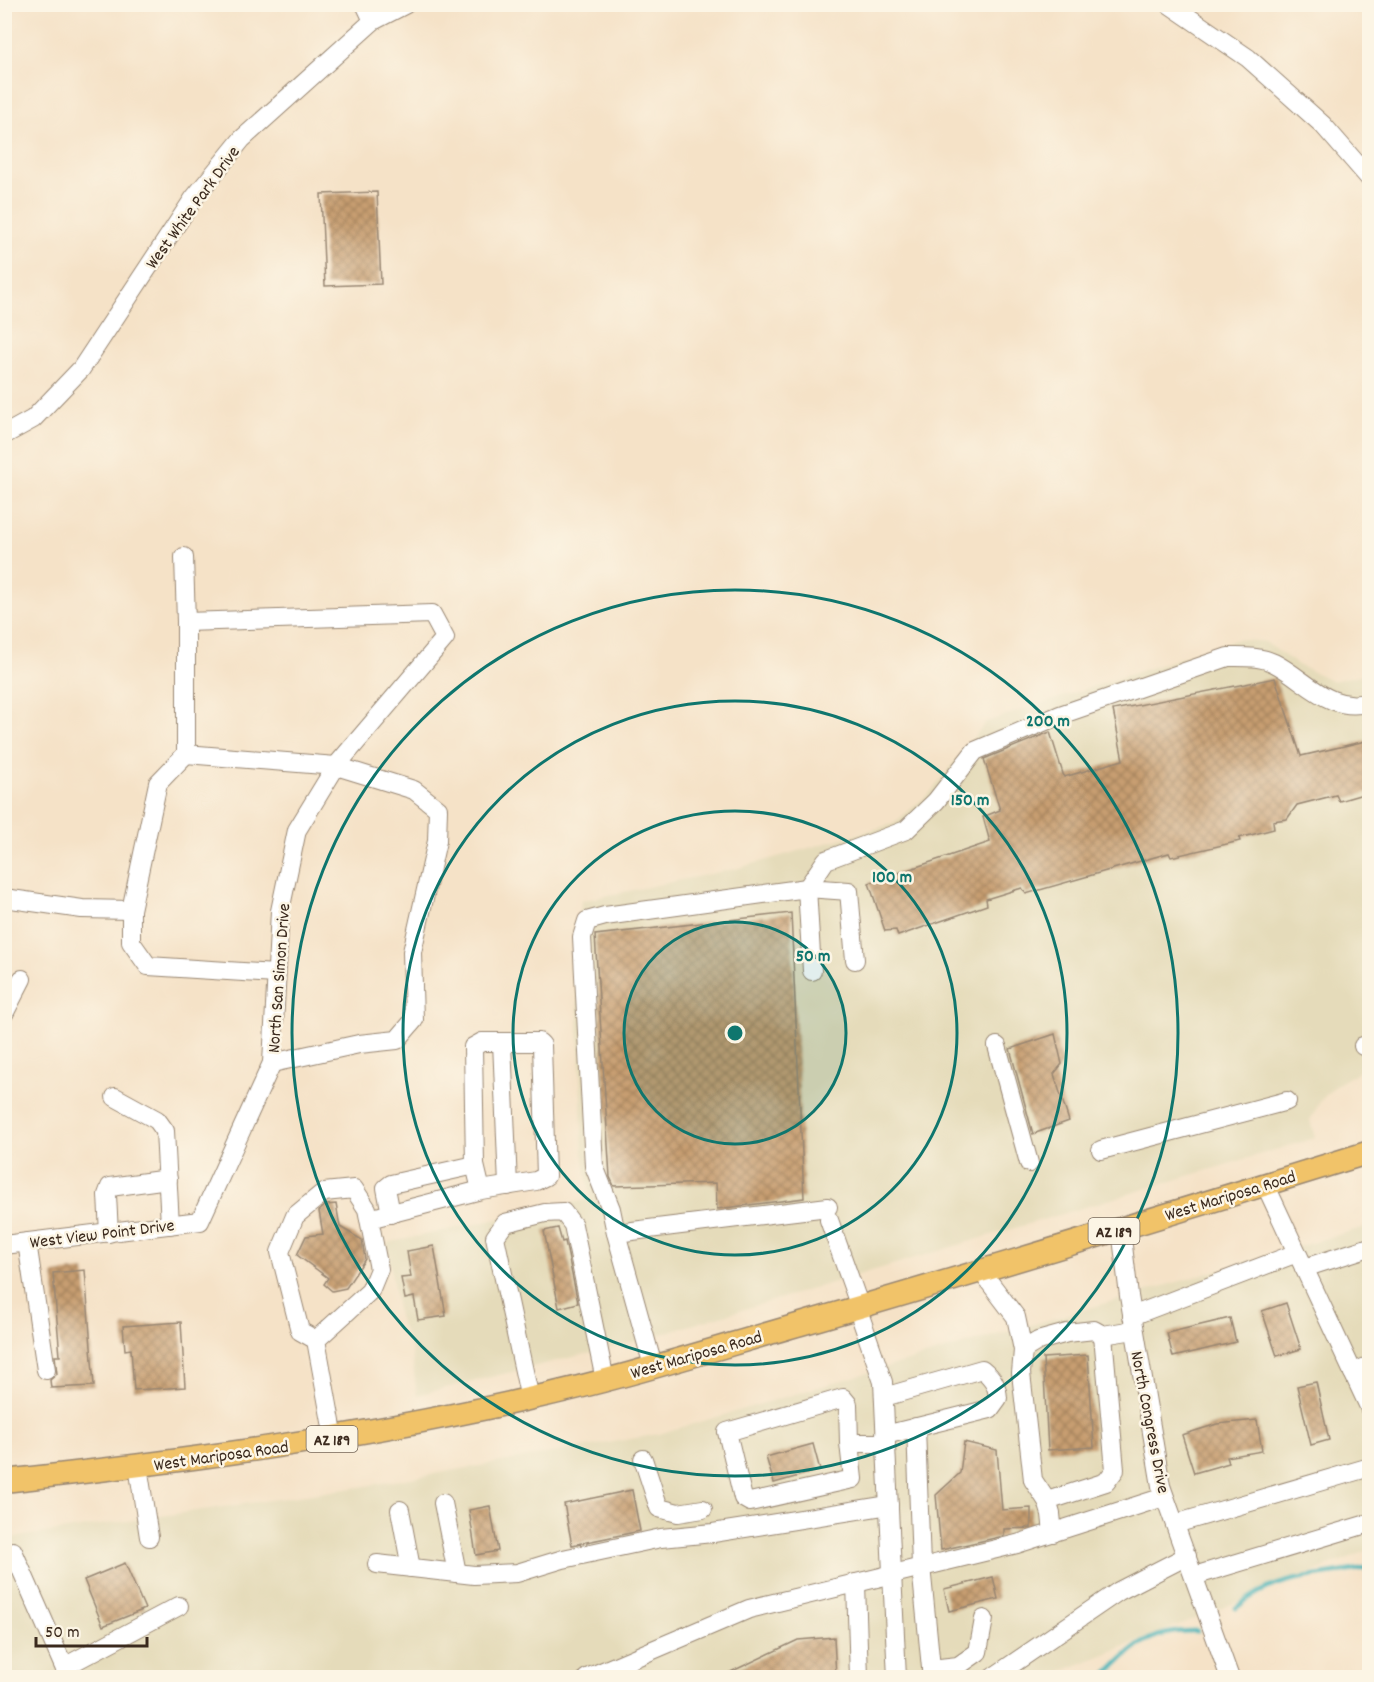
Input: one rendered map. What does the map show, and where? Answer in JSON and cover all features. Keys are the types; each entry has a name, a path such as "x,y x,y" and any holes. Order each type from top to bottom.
{"main road":[{"name":"West Mariposa Road","path":"4,1481 138,1466 334,1438 530,1399 605,1380 981,1271 1370,1152"}],"street":[{"path":"365,4 373,21"},
{"name":"West White Park Drive","path":"4,435 33,419 81,369 194,198 242,139 373,21 406,4"},
{"path":"1169,4 1248,58 1323,125 1370,179"},
{"path":"184,557 186,754 158,783 131,910 131,942 148,966 276,974"},
{"name":"North San Simon Drive","path":"186,622 432,614 445,638 336,766 297,830 280,911 272,1063 200,1221"},
{"path":"812,971 807,888 826,860 906,830 936,801 975,751 1060,715 1228,657 1249,657 1272,663 1315,693 1336,703 1370,702"},
{"path":"186,754 336,766 414,790 438,809 437,842 412,952 414,1020 397,1040 359,1044 272,1063"},
{"path":"653,1366 611,1209 594,1166 582,937 587,921 605,916 807,888 849,891 855,960"},
{"path":"4,898 82,909 131,910"},
{"path":"4,1014 22,979"},
{"path":"369,1219 481,1190 536,1181 546,1176 542,1045 539,1042 482,1042 473,1047 475,1165 481,1190"},
{"path":"502,1042 508,1186"},
{"path":"997,1046 1029,1163"},
{"path":"115,1097 157,1120 165,1131 170,1225"},
{"path":"1101,1150 1287,1101"},
{"path":"391,1214 386,1188 391,1184 475,1165"},
{"path":"109,1233 107,1195 110,1187 168,1179"},
{"path":"1265,1184 1301,1261 1361,1369 1370,1409"},
{"path":"354,1189 367,1209 379,1269 370,1291 316,1340 300,1331 280,1252 295,1216 324,1192 354,1189"},
{"path":"530,1399 495,1238 505,1223 515,1220 545,1213 563,1212 573,1225 605,1380"},
{"path":"616,1233 828,1214 883,1382 897,1677"},
{"name":"West View Point Drive","path":"4,1245 200,1221"},
{"name":"North Congress Drive","path":"1120,1229 1133,1323 1164,1497 1230,1677"},
{"path":"27,1242 46,1370"},
{"path":"1103,1335 1301,1261 1370,1247"},
{"path":"981,1271 1017,1317 1023,1350 1021,1373 1033,1480 1047,1501 1053,1533"},
{"path":"1023,1350 1038,1341 1067,1333 1094,1330 1103,1335"},
{"path":"1047,1501 1106,1482 1115,1470 1103,1335"},
{"path":"316,1340 334,1438"},
{"path":"849,1443 886,1439 916,1427 990,1409 998,1398 997,1387 990,1376 982,1370 884,1397"},
{"path":"843,1398 848,1404 849,1443 852,1479 750,1502 743,1498 727,1432 843,1398"},
{"path":"998,1398 1024,1398"},
{"path":"916,1427 921,1566 932,1673 958,1666 978,1652 984,1619"},
{"path":"643,1458 659,1508 678,1513 703,1509"},
{"path":"138,1466 149,1537"},
{"path":"1175,1524 1370,1467"},
{"path":"806,1489 816,1516"},
{"path":"587,1677 749,1610 1017,1544 1164,1497"},
{"path":"750,1502 757,1526"},
{"path":"443,1503 457,1574"},
{"path":"377,1564 457,1574 517,1573 563,1559 661,1538 757,1526 890,1504"},
{"path":"400,1510 411,1568"},
{"path":"1194,1576 1370,1523"},
{"path":"13,1551 64,1667 179,1606"},
{"path":"992,1677 1119,1591 1187,1556"},
{"path":"856,1583 859,1677"}],"shaded area":[{"path":"1238,639 1265,642 1298,665 1333,681 1369,673 1369,1061 1368,1066 1336,1085 1321,1100 1310,1120 1315,1138 638,1341 417,1395 411,1348 398,1316 387,1243 591,1199 583,1154 577,990 581,901 739,868 893,824 930,793 986,722"},
{"path":"1369,1226 1369,1550 1047,1677 5,1677 4,1539 360,1487 659,1434"}],"building":[{"path":"377,192 381,284 325,286 321,194"},
{"path":"1275,678 1301,756 1370,740 1370,792 1339,801 1336,795 1297,805 1287,819 1273,821 1274,829 1239,838 1240,841 1171,857 1169,853 1026,894 1022,888 986,899 987,905 898,936 896,930 885,931 869,883 990,842 983,817 1000,810 984,759 1050,732 1064,777 1123,760 1113,710"},
{"path":"791,913 804,1198 717,1209 716,1183 614,1186 610,1177 595,935"},
{"path":"1055,1034 1062,1064 1054,1074 1069,1121 1033,1134 1010,1049"},
{"path":"336,1204 340,1227 362,1240 365,1259 346,1288 332,1291 324,1284 328,1278 297,1255 306,1236 323,1234 319,1211 326,1205"},
{"path":"558,1228 562,1242 565,1241 578,1303 559,1308 544,1231"},
{"path":"434,1246 446,1316 418,1320 414,1297 405,1299 401,1278 411,1277 407,1251"},
{"path":"85,1270 94,1386 51,1388 50,1380 57,1374 55,1356 60,1356 53,1273"},
{"path":"1286,1303 1301,1349 1277,1356 1262,1311"},
{"path":"1230,1318 1236,1342 1173,1357 1167,1333"},
{"path":"181,1322 185,1387 134,1390 131,1349 125,1350 123,1326"},
{"path":"1088,1355 1094,1447 1048,1450 1043,1358"},
{"path":"1316,1382 1329,1440 1311,1445 1297,1386"},
{"path":"1257,1420 1262,1451 1227,1457 1229,1463 1194,1473 1182,1435 1217,1424"},
{"path":"964,1442 997,1450 1002,1510 1031,1508 1031,1528 1004,1529 1004,1536 941,1550 936,1495 960,1473"},
{"path":"813,1444 820,1470 774,1483 766,1457"},
{"path":"632,1490 640,1531 572,1545 564,1504"},
{"path":"490,1506 498,1551 476,1555 469,1510"},
{"path":"125,1563 145,1609 103,1626 84,1580"},
{"path":"993,1577 998,1599 949,1611 944,1589"},
{"path":"834,1637 836,1677 720,1677 798,1640"}],"waterway":[{"path":"1236,1608 1267,1588 1283,1583 1300,1578 1370,1567"},
{"path":"1103,1678 1144,1642 1167,1633 1197,1631"}]}
